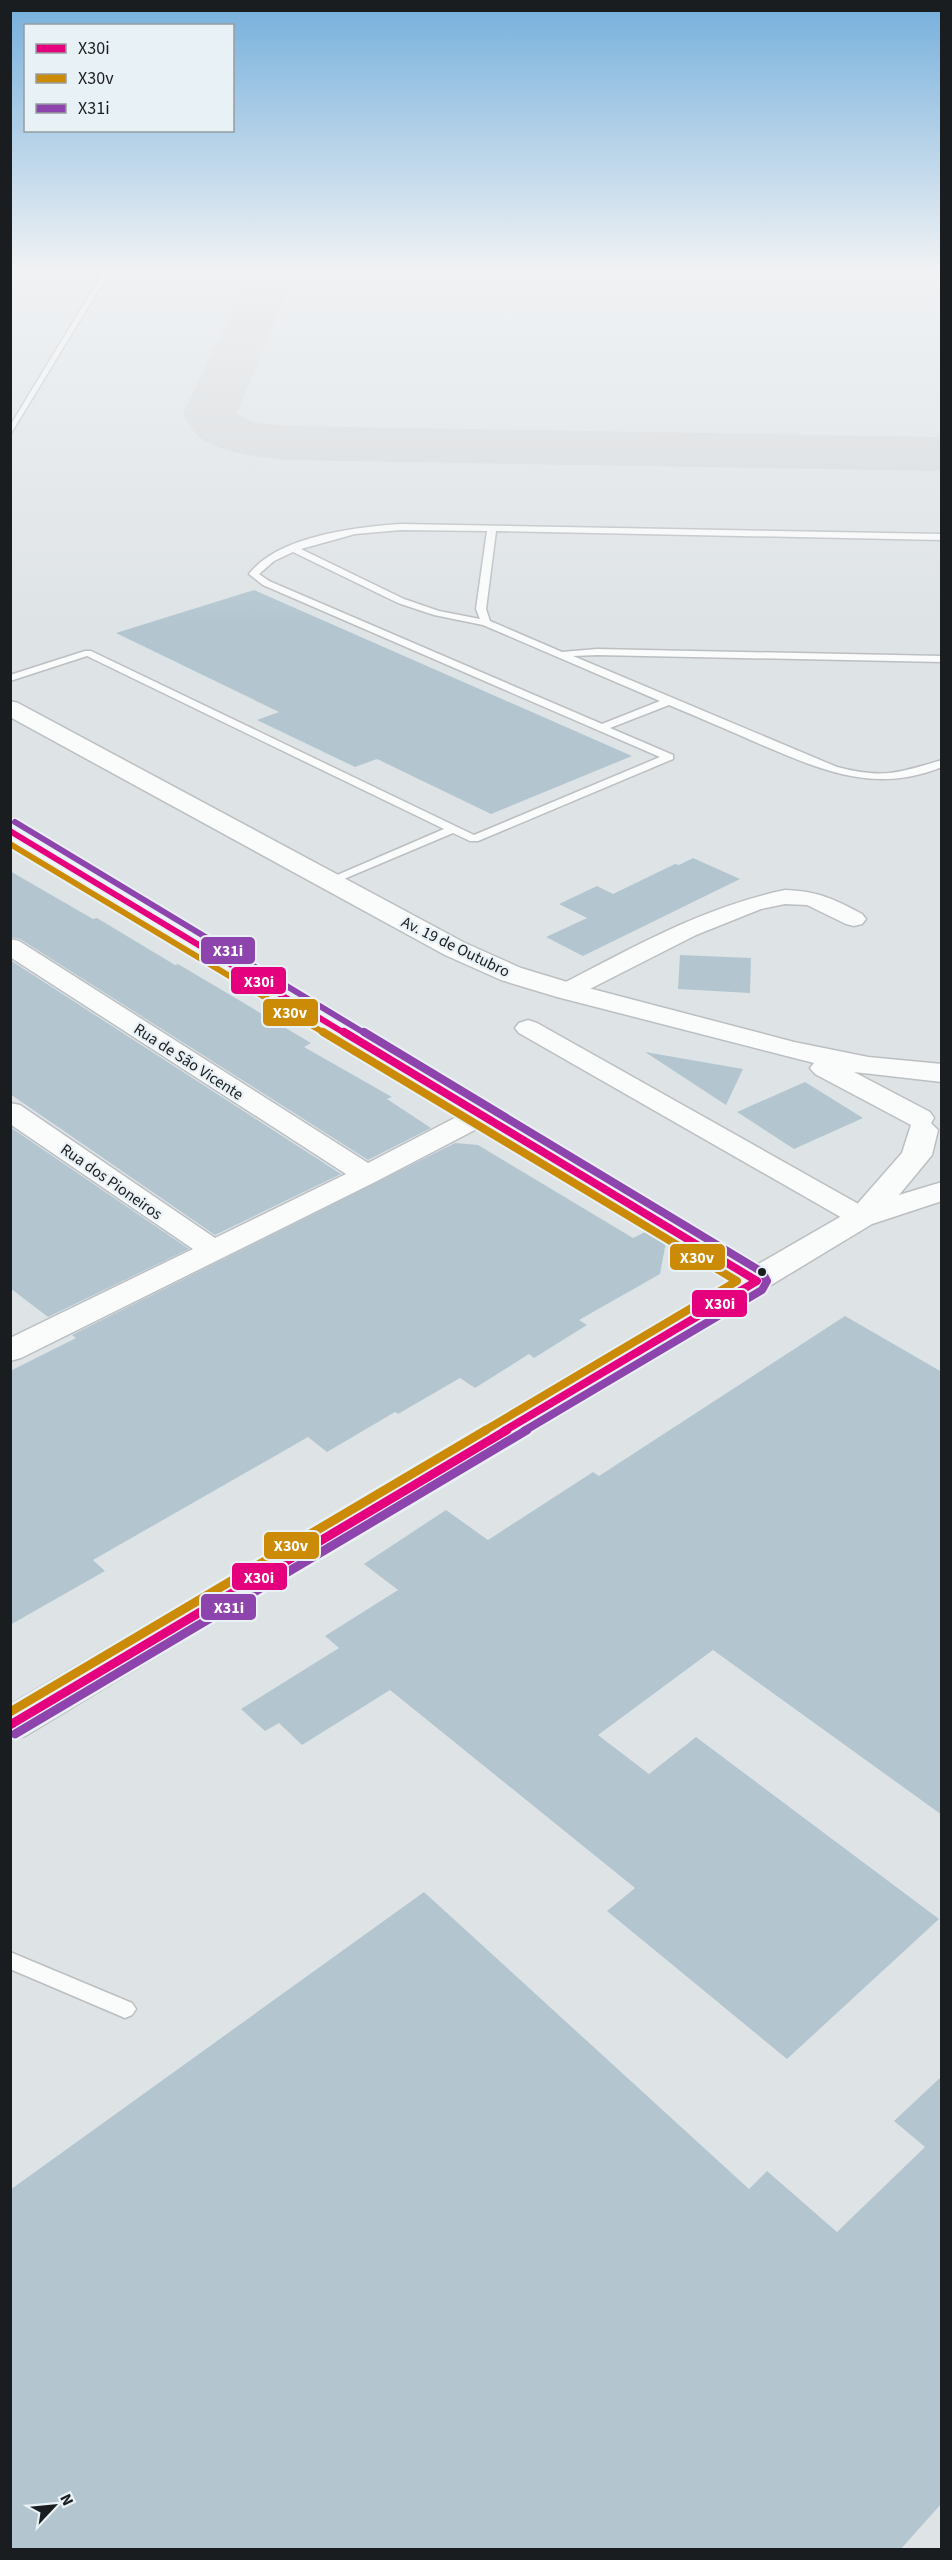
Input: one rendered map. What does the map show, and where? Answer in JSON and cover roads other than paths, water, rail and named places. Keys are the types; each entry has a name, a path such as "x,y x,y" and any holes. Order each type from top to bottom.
{"street":[{"name":"Av. 19 de Outubro","path":"10,708 455,949 511,974 792,1050 868,1066 942,1073"},
{"path":"10,831 757,1281"},
{"path":"567,991 720,915 753,903 792,896 809,898 854,919"},
{"name":"Rua de São Vicente","path":"10,946 368,1175"},
{"path":"528,1028 861,1217"},
{"path":"792,1050 928,1130"},
{"path":"861,1217 917,1155 928,1130 927,1093 942,1084"},
{"name":"Rua dos Pioneiros","path":"10,1111 213,1250"},
{"path":"17,1339 213,1250 368,1175 480,1116"},
{"path":"10,1725 861,1217 942,1191"}],"lane":[{"path":"10,434 39,385"},
{"path":"10,678 88,653 474,839 669,757 266,583 254,574 258,567 294,549 372,528 942,537"},
{"path":"486,623 481,609 492,530"},
{"path":"294,549 401,601 437,613 486,623 816,764 850,775 886,778 921,772 942,763"},
{"path":"559,654 597,652 942,659"},
{"path":"601,728 670,701"},
{"path":"332,881 454,829"},
{"path":"10,1960 125,2009"}]}
